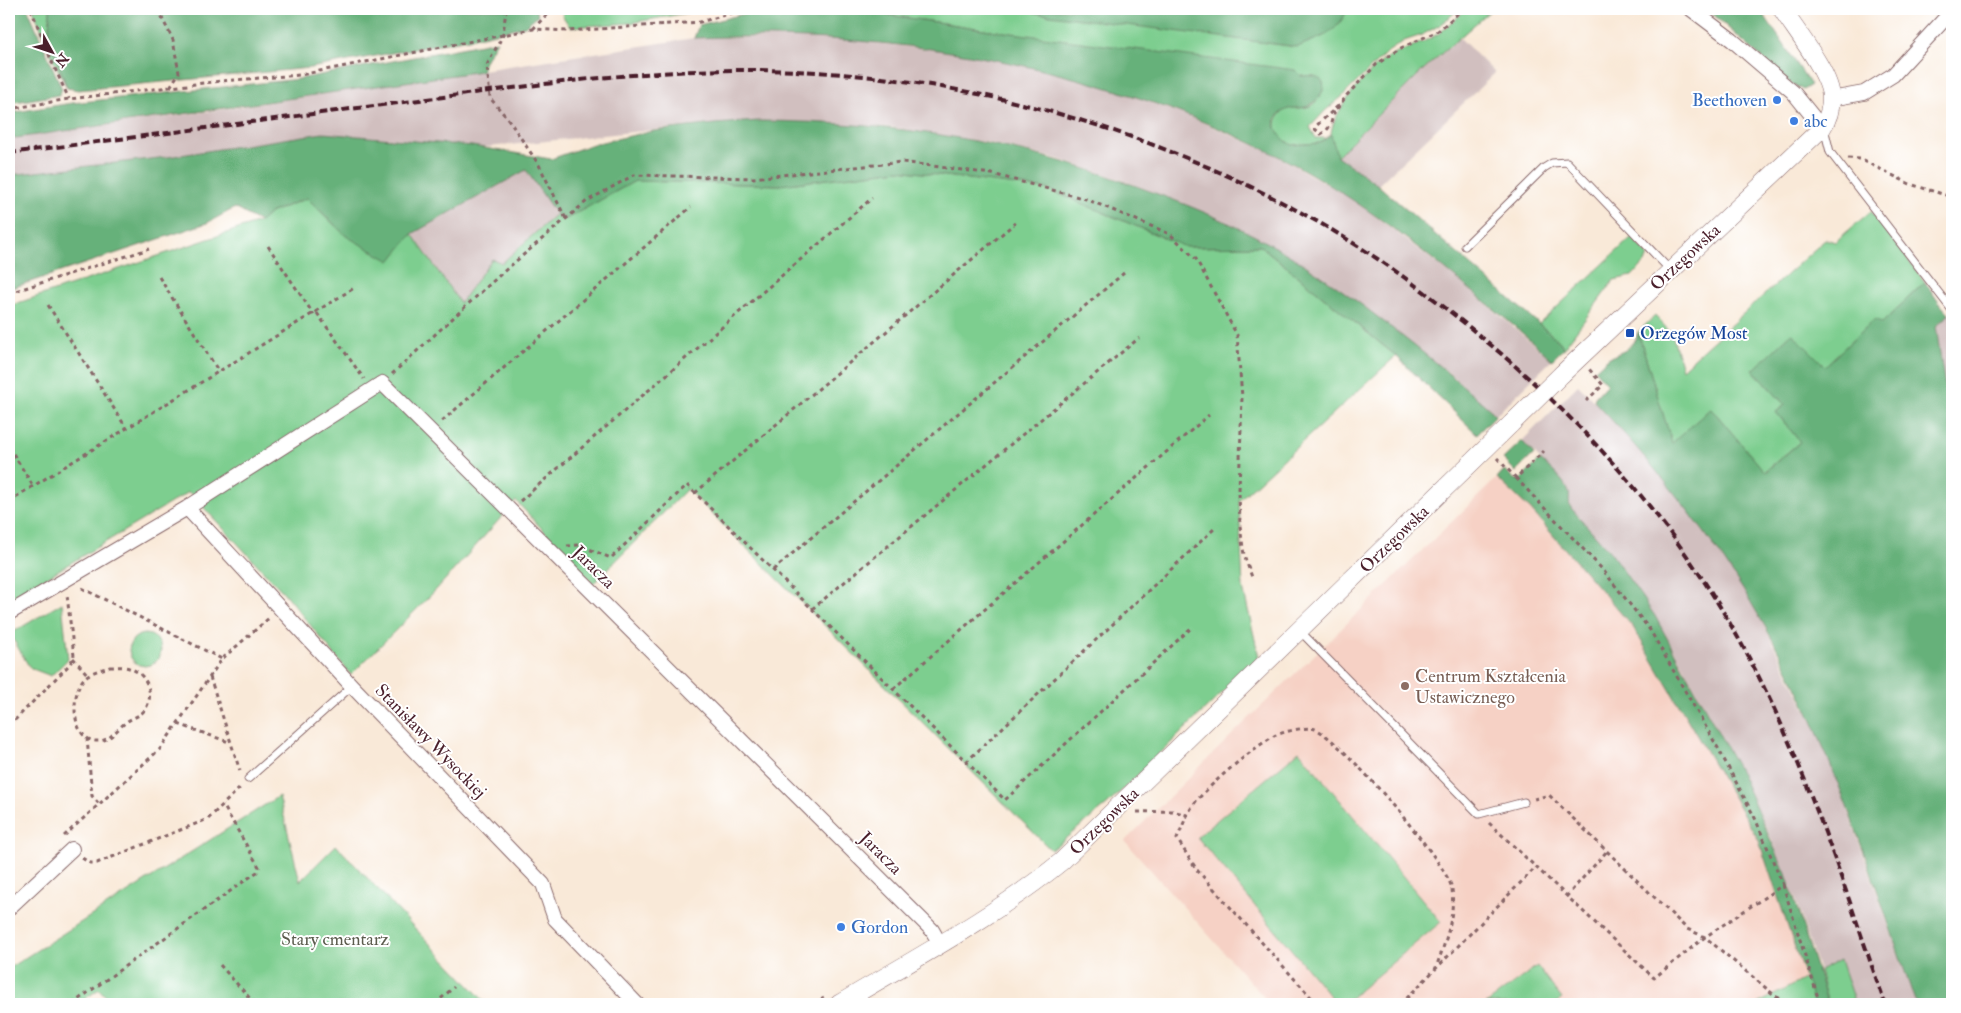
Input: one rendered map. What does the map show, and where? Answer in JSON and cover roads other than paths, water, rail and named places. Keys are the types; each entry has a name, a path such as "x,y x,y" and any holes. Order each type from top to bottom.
{"street":[{"path":"1691,9 1732,40 1793,92 1822,128"},
{"path":"1782,9 1824,76 1830,89 1831,99 1864,93 1893,75 1952,11"},
{"name":"Orzegowska","path":"839,1004 940,944 1034,884 1062,861 1562,374 1822,128 1828,117 1831,99"},
{"name":"Jaracza","path":"187,508 377,386 554,554 932,930 940,944"},
{"path":"9,613 187,508"},
{"name":"Stanisławy Wysockiej","path":"187,508 352,686 543,884 555,919 637,1004"},
{"path":"9,908 72,849"}],"lane":[{"path":"1822,128 1830,152 1952,310"},
{"path":"1465,246 1544,168 1552,163 1568,162 1671,271"},
{"path":"1300,631 1479,814 1524,802"},
{"path":"248,779 352,686"}],"railway":[{"path":"9,153 550,83 672,72 754,70 829,73 903,81 977,94 1050,111 1121,133 1191,160 1259,191 1325,226 1399,273 1446,308 1514,365 1574,422 1602,451 1655,513 1680,546 1725,615 1751,661 1774,708 1815,805 1885,1004"}],"place":[{"name":"Beethoven","path":"1777,100"},
{"name":"abc","path":"1794,121"},
{"name":"Orzegów Most","path":"1630,333"},
{"name":"Centrum Kształcenia Ustawicznego","path":"1405,686"},
{"name":"Gordon","path":"841,927"}],"park label":[{"name":"Stary cmentarz","path":"335,939"}]}
